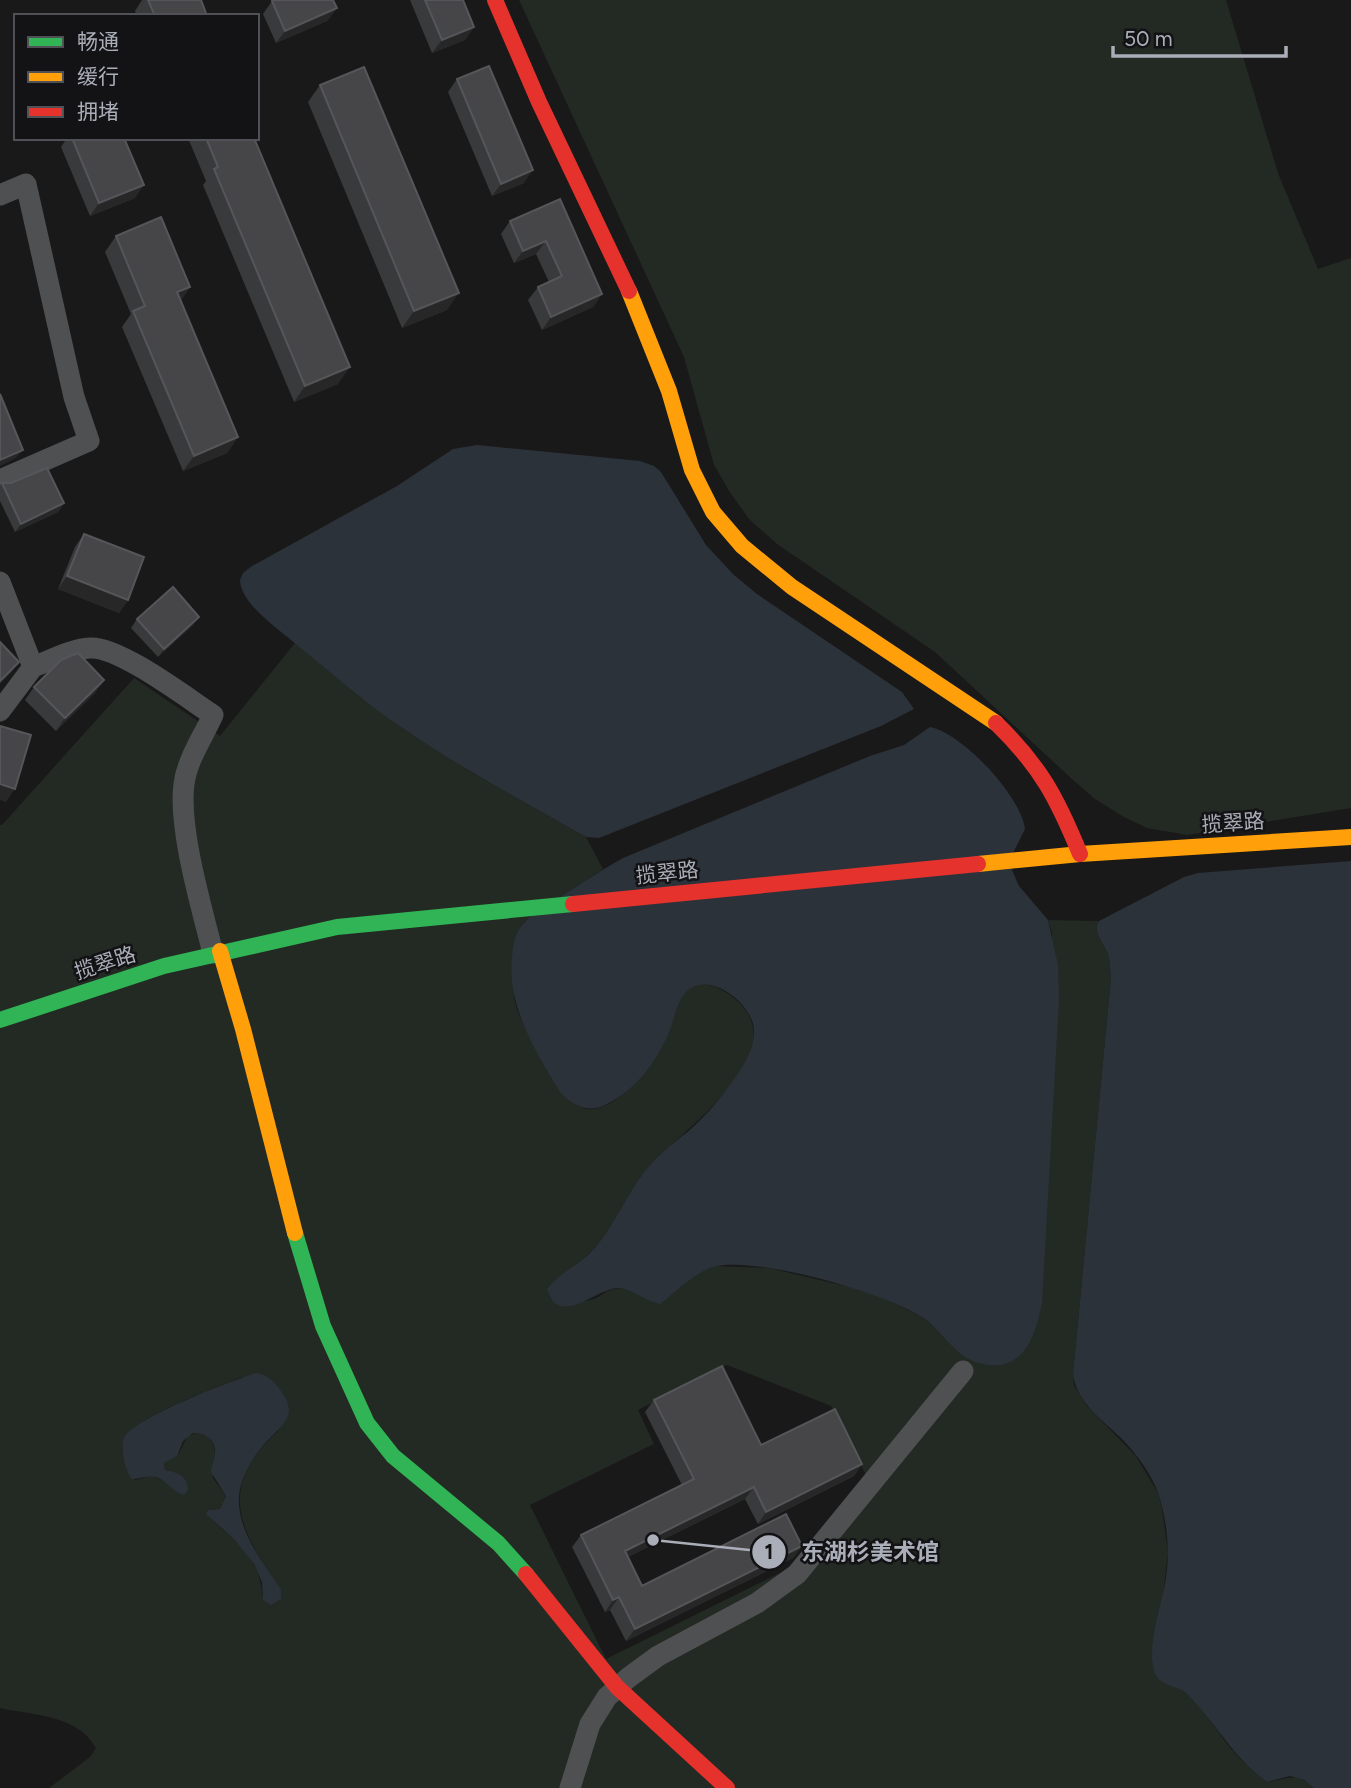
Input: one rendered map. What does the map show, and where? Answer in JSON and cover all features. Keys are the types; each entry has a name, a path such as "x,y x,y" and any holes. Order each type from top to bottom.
{"street":[{"path":"495,0 539,102 644,325 669,391 692,470 713,512 742,546 792,587 994,720 1040,771 1056,798 1080,853"},
{"path":"0,195 26,184 74,397 89,441 0,480"},
{"path":"0,582 33,667"},
{"path":"0,711 33,667 84,648 102,648 123,657 214,715 187,769 183,799 192,864 217,952 243,1029 284,1196 323,1326 367,1423 393,1456 498,1544 520,1566 617,1687 727,1788"},
{"name":"揽翠路","path":"0,1020 151,970 217,952 337,927 1080,853 1351,837"},
{"path":"570,1788 594,1716 617,1687 658,1656 757,1603 797,1574 816,1554 962,1371"}],"shaded area":[{"path":"519,0 1226,0 1278,173 1318,269 1351,258 1351,808 1187,835 1147,828 1124,817 1095,799 1073,780 935,652 777,544 749,519 714,465 684,357"},
{"path":"477,445 640,461 654,466 661,472 706,545 734,575 757,594 902,692 914,709 881,726 599,838 586,837 473,773 379,711 272,625 247,599 240,580 243,573 252,566 397,486 453,449"},
{"path":"295,643 360,697 407,731 473,773 586,837 603,869 524,922 514,986 516,1006 540,1056 562,1088 581,1107 594,1109 607,1104 640,1078 661,1050 680,1000 692,987 704,984 723,991 734,998 750,1019 753,1041 745,1064 729,1087 709,1110 652,1164 600,1241 587,1256 548,1289 550,1298 592,1300 618,1288 636,1293 715,1266 769,1268 871,1292 921,1316 979,1363 993,1365 1011,1362 1052,933 1048,920 1099,921 1097,934 1108,954 1111,978 1074,1385 1086,1405 1136,1456 1158,1493 1168,1552 1163,1596 1171,1686 1180,1689 1197,1704 1234,1752 1267,1782 1296,1778 1314,1788 49,1788 90,1757 96,1748 88,1737 77,1729 54,1718 0,1708 0,825 134,678 220,736","holes":["727,1365 831,1406 867,1477 798,1564 606,1659 530,1505 654,1444 638,1410","242,1377 279,1430 259,1451 247,1471 241,1490 240,1508 245,1527 254,1547 281,1589 262,1596 260,1579 250,1557 215,1522 208,1510 220,1509 226,1496 213,1478 215,1450 210,1439 197,1432 187,1437 179,1453 164,1463 165,1470 171,1471 162,1480 151,1476 135,1480 123,1451 124,1440 143,1422"]},
{"path":"930,727 958,741 973,753 1013,800 1025,829 1012,855 1012,870 1019,886 1048,920 1058,965 1059,999 1042,1303 1031,1340 1016,1358 1006,1363 979,1363 963,1355 922,1317 880,1297 792,1272 737,1265 709,1268 660,1304 618,1288 579,1303 560,1306 552,1300 547,1289 592,1251 652,1163 692,1128 720,1098 748,1056 754,1031 748,1012 723,989 703,984 693,987 683,995 658,1054 636,1083 600,1107 576,1105 560,1092 533,1045 519,1011 514,994 512,958 515,939 521,927 533,915 623,858 870,756 904,745"},
{"path":"1351,861 1351,1788 1314,1788 1304,1780 1290,1776 1267,1782 1235,1752 1188,1695 1157,1677 1153,1667 1153,1642 1168,1557 1166,1524 1161,1503 1143,1465 1123,1440 1085,1403 1075,1385 1073,1374 1111,978 1108,954 1097,933 1099,921 1184,877 1198,873"},
{"path":"256,1373 276,1384 289,1409 285,1422 250,1465 242,1481 239,1497 239,1510 247,1534 281,1589 281,1599 271,1605 263,1600 262,1582 254,1564 235,1540 206,1514 208,1510 220,1509 226,1496 211,1472 215,1449 209,1438 193,1433 183,1441 177,1456 164,1463 165,1470 178,1474 186,1481 188,1490 184,1495 155,1477 132,1479 127,1471 123,1453 124,1438 145,1420"}],"building":[{"path":"148,0 201,0 206,14 154,14"},
{"path":"333,0 337,8 285,31 272,1"},
{"path":"425,0 463,0 474,27 442,40"},
{"path":"489,66 533,170 501,184 457,79"},
{"path":"364,67 459,293 414,311 320,85"},
{"path":"73,140 125,140 144,185 99,203"},
{"path":"207,140 255,140 350,367 305,386 214,169 218,167"},
{"path":"560,199 602,294 551,317 538,287 562,276 546,241 523,251 510,221"},
{"path":"161,217 190,287 177,292 238,437 194,456 133,311 145,306 116,236"},
{"path":"0,394 23,450 0,460"},
{"path":"47,468 64,503 21,524 2,483 11,483"},
{"path":"84,534 144,557 128,600 67,576"},
{"path":"173,587 199,617 164,649 137,619"},
{"path":"0,642 19,662 0,681"},
{"path":"78,653 104,680 65,718 34,687 61,660"},
{"path":"0,726 31,735 15,789 0,784"},
{"path":"722,1366 761,1445 835,1409 862,1464 766,1512 754,1487 625,1551 642,1586 786,1514 802,1546 635,1629 619,1597 613,1600 581,1535 694,1479 654,1400"}],"traffic: fast":[{"path":"0,1020 164,966 337,927 573,904"},
{"path":"295,1233 323,1326 367,1423 393,1456 498,1543 526,1574"}],"traffic: slow":[{"path":"629,291 669,391 692,470 713,512 742,546 792,587 996,723"},
{"path":"978,864 1080,854 1351,837"},
{"path":"220,951 243,1029 295,1233"}],"traffic: jam":[{"path":"495,0 539,102 629,291"},
{"path":"996,723 1025,754 1046,784 1064,816 1080,854"},
{"path":"573,904 978,864"},
{"path":"526,1574 617,1687 727,1788"}],"place":[{"name":"东湖杉美术馆","path":"653,1540"}]}
